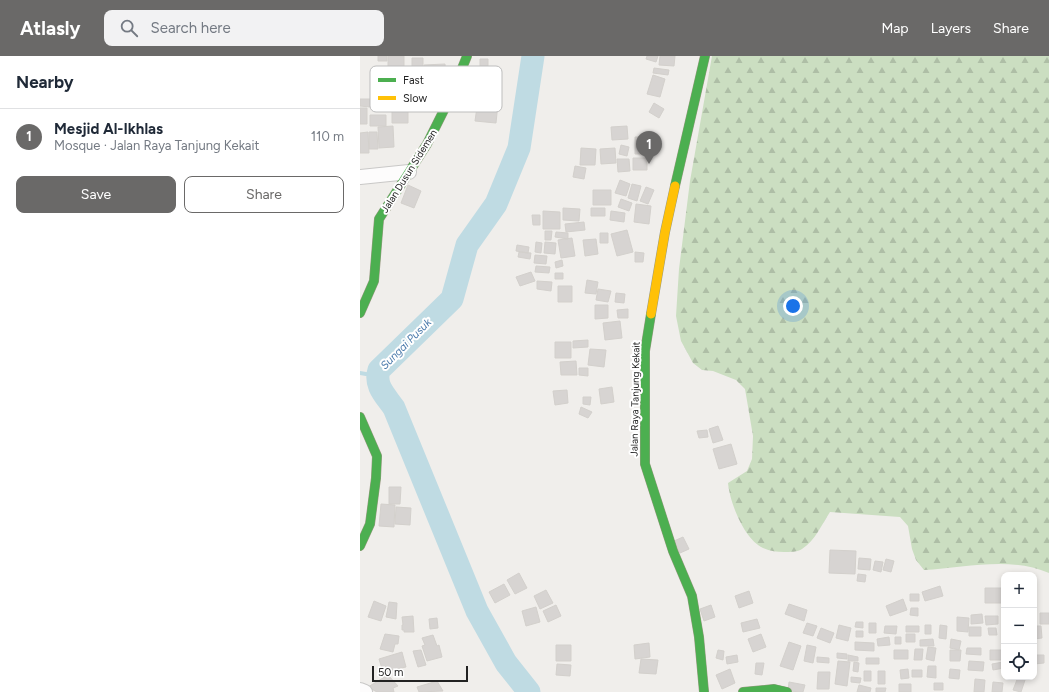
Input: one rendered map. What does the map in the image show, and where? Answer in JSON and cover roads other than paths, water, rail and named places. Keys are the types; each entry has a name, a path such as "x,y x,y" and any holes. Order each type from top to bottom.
{"main road":[{"name":"Jalan Dusun Sidemen","path":"463,66 467,56"},
{"name":"Jalan Raya Tanjung Kekait","path":"704,692 699,637 692,596 673,551 645,464 644,400 645,351 664,239 705,56"},
{"name":"Jalan Dusun Sidemen","path":"360,313 374,282 379,219 427,144 444,112"},
{"path":"360,416 377,456 376,478 370,524 360,546"},
{"path":"742,692 774,689 787,692"}],"street":[{"path":"360,177 409,172"},
{"path":"360,690 365,692"},
{"path":"737,692 742,692"}],"waterway":[{"name":"Sungai Pusuk","path":"529,692 506,663 477,611 394,408 379,386 378,376 379,370 452,299 467,245 496,204 519,148 533,56"},
{"path":"360,373 377,376"}],"place":[{"name":"Mesjid Al-Ikhlas","path":"649,164"}]}
